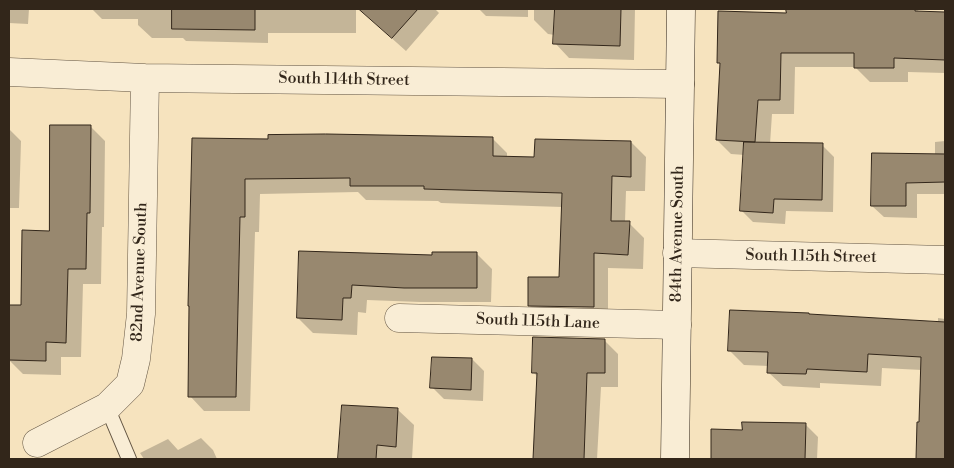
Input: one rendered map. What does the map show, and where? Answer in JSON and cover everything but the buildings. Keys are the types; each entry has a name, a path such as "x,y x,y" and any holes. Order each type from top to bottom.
{"street":[{"name":"84th Avenue South","path":"675,459 681,9"},
{"name":"South 114th Street","path":"9,72 145,78 680,84"},
{"name":"82nd Avenue South","path":"37,443 107,407 130,384 136,359 141,314 145,78"},
{"name":"South 115th Street","path":"678,253 945,260"},
{"name":"South 115th Lane","path":"399,318 677,325"}],"lane":[{"path":"107,407 129,459"}]}
